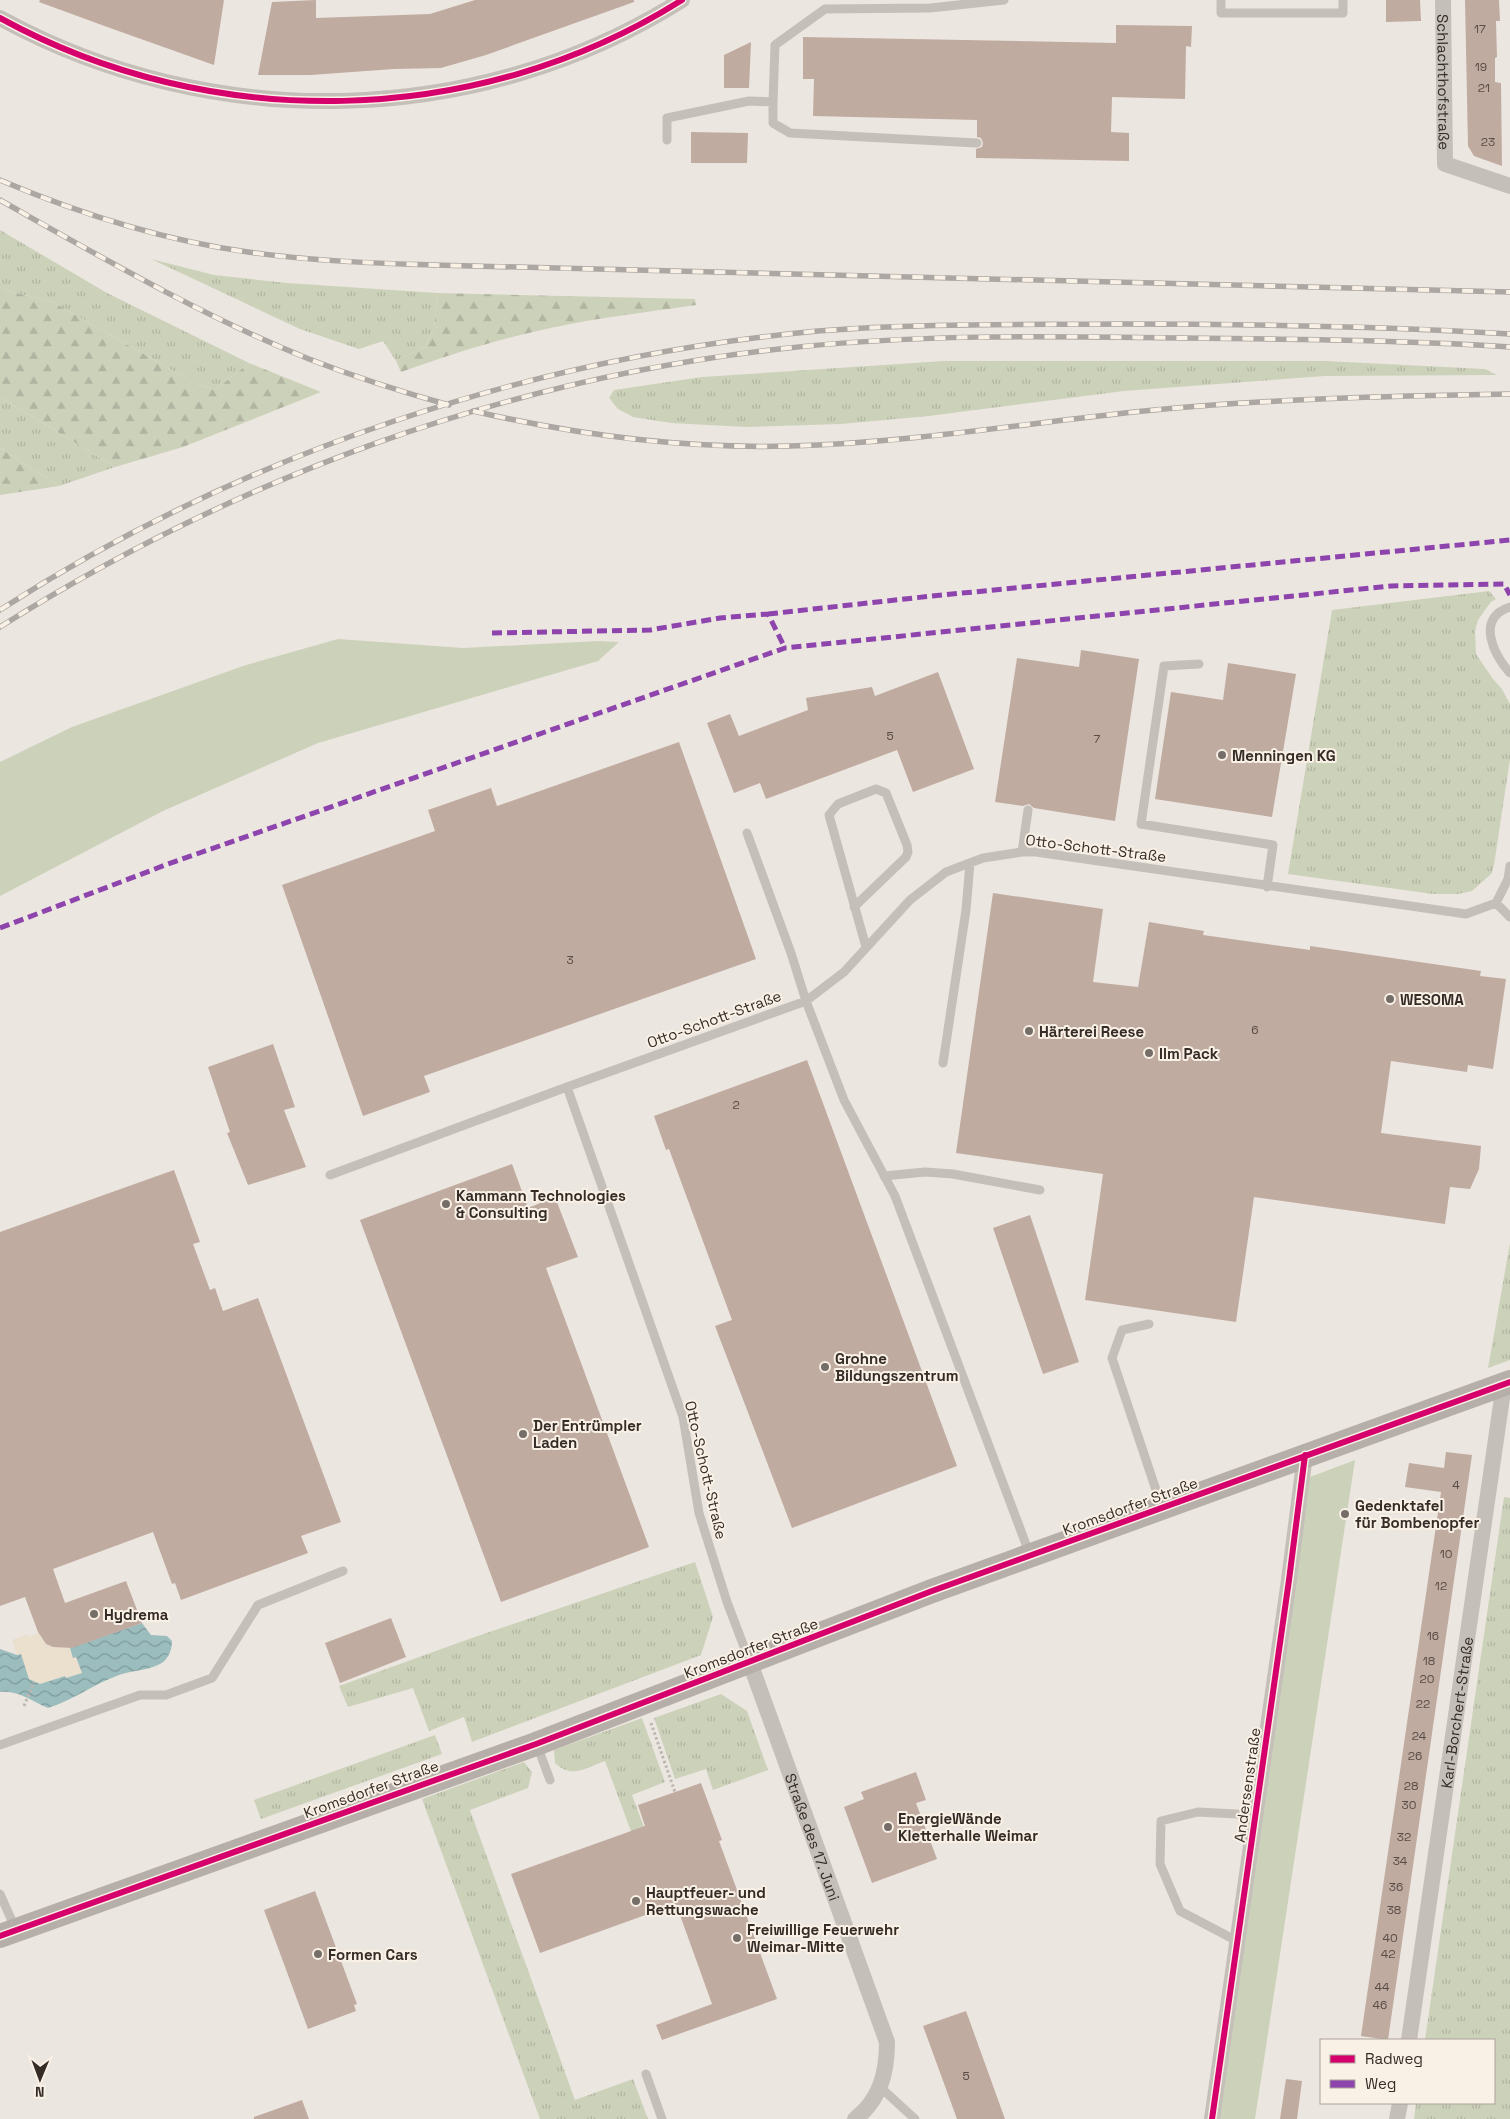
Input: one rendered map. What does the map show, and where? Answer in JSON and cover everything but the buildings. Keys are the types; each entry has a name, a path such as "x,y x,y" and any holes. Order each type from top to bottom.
{"street":[{"path":"0,18 63,50 130,74 182,87 232,95 292,101 351,102 443,91 487,82 580,54 649,21 682,0"},
{"name":"Schlachthofstraße","path":"1443,0 1446,164 1510,186"},
{"name":"Kromsdorfer Straße","path":"8,1933 536,1744 644,1704 749,1660 1030,1555 1507,1383"},
{"name":"Karl-Borchert-Straße","path":"1409,2039 1507,1383"},
{"name":"Andersenstraße","path":"1212,2119 1305,1455"},
{"name":"Straße des 17. Juni","path":"749,1660 887,2042 887,2065 879,2086 868,2109 855,2119"},
{"path":"1397,2119 1400,2104"}],"lane":[{"path":"977,143 790,133 773,123 775,45 824,9 930,8 1004,0"},
{"path":"1221,0 1221,13 1343,13 1343,0"},
{"path":"667,140 667,118 749,101 773,102"},
{"path":"1510,607 1502,610 1494,619 1490,632 1492,645 1498,660 1510,673"},
{"path":"1199,664 1164,666 1141,824 1273,845 1267,886"},
{"path":"854,907 906,858 908,852 886,793 881,790 876,789 838,804 829,815 854,907 866,947"},
{"path":"1022,852 1028,810"},
{"path":"747,833 806,1001 844,1100 895,1196 1030,1555"},
{"name":"Otto-Schott-Straße","path":"330,1175 806,1001 844,972 910,900 946,872 992,856 1022,852 1046,853 1466,914 1496,903"},
{"path":"943,1063 966,910 970,863"},
{"path":"1510,866 1508,879 1496,903 1510,917"},
{"name":"Otto-Schott-Straße","path":"567,1087 683,1417 699,1513 727,1602 749,1660"},
{"path":"884,1176 925,1172 953,1174 1040,1190"},
{"path":"1149,1324 1122,1330 1112,1358 1162,1508"},
{"path":"0,1745 140,1695 166,1696 212,1678 258,1605 343,1572"},
{"path":"536,1744 550,1780"},
{"path":"1237,1941 1180,1911 1160,1864 1160,1821 1198,1812 1255,1815"},
{"path":"0,1894 8,1933"},
{"path":"646,2074 662,2119"},
{"path":"879,2086 915,2119"}],"path":[{"path":"24,1706 34,1682"},
{"path":"644,1704 675,1792"}],"green space":[{"path":"0,230 107,293 249,363 215,390 194,383 53,302 5,290 0,280"},
{"path":"151,259 214,275 287,283 437,293 434,328 425,347 396,361 383,341 359,349 300,329"},
{"path":"0,280 5,290 53,302 194,383 215,390 249,363 321,392 183,447 115,467 0,397"},
{"path":"437,293 695,299 696,305 553,327 483,345 401,372 396,361 425,347 434,328"},
{"path":"944,361 1325,361 1485,369 1497,375 1325,376 1124,391 929,416 841,424 746,427 671,423 633,417 618,409 609,398 614,390 702,377"},
{"path":"0,397 115,467 59,486 0,448"},
{"path":"0,448 59,486 0,495"},
{"path":"1489,591 1496,599 1491,602 1478,620 1475,631 1476,654 1502,689 1510,704 1510,759 1492,873 1472,891 1458,894 1433,894 1288,874 1332,610"},
{"path":"338,639 463,648 598,641 619,642 598,661 318,743 163,811 0,896 0,762 72,727 243,666"},
{"path":"1510,1243 1510,1360 1488,1368"},
{"path":"1355,1460 1255,2119 1212,2119 1302,1480"},
{"path":"1504,1497 1510,1498 1510,2119 1414,2119 1416,2104 1495,2104 1495,2039 1425,2039"},
{"path":"695,1562 713,1617 701,1655 472,1742 464,1717 429,1731 413,1688 348,1707 339,1686 469,1639"},
{"path":"721,1694 747,1711 768,1770 713,1790 706,1769 675,1779 654,1718"},
{"path":"642,1718 665,1782 632,1795 645,1830 632,1834 605,1761 579,1771 567,1770 555,1763 554,1750"},
{"path":"435,1735 442,1754 261,1819 254,1800"},
{"path":"524,1762 532,1772 528,1788 470,1810 575,2100 633,2079 648,2119 540,2119 422,1799"}],"shaded area":[{"path":"38,1633 46,1644 53,1647 70,1648 73,1657 76,1657 82,1673 40,1684 29,1679 21,1655 17,1655 12,1640 28,1634 29,1637"}],"water":[{"path":"142,1623 151,1635 167,1636 172,1641 169,1654 160,1664 119,1675 48,1708 19,1694 0,1692 0,1649 17,1655 21,1654 29,1679 40,1684 82,1673 76,1657 73,1658 70,1648"}],"railway":[{"path":"0,180 91,215 153,233 216,247 318,260 434,265 1510,292"},
{"path":"0,200 152,285 269,342 344,372 449,405"},
{"path":"0,610 93,554 189,504 289,460 392,422 497,390 603,364 711,344 855,328 1005,325 1215,324 1363,327 1510,334"},
{"path":"0,627 90,574 182,525 276,482 373,444 472,412 573,385 675,364 779,349 929,338 1304,339 1510,347"},
{"path":"473,411 551,427 630,439 710,445 790,446 923,437 1189,407 1372,397 1510,394"}],"marked path":[{"path":"768,614 932,596 1510,540"},
{"path":"0,928 168,864 785,648 1391,586 1504,584 1510,595"},
{"path":"492,633 650,630 720,618 768,614 785,648"}],"cycle path":[{"path":"0,18 82,56 167,82 255,97 344,101 432,93 519,74 603,43 682,0"},
{"path":"0,1936 536,1744 932,1591 1510,1382"},
{"path":"1212,2119 1305,1455"}],"place":[{"name":"Menningen KG","path":"1222,755"},
{"name":"WESOMA","path":"1390,999"},
{"name":"Härterei Reese","path":"1029,1031"},
{"name":"Ilm Pack","path":"1149,1053"},
{"name":"Kammann Technologies & Consulting","path":"446,1204"},
{"name":"Grohne Bildungszentrum","path":"825,1367"},
{"name":"Der Entrümpler Laden","path":"523,1434"},
{"name":"Gedenktafel für Bombenopfer","path":"1345,1514"},
{"name":"Hydrema","path":"94,1614"},
{"name":"EnergieWände Kletterhalle Weimar","path":"888,1827"},
{"name":"Hauptfeuer- und Rettungswache","path":"636,1901"},
{"name":"Freiwillige Feuerwehr Weimar-Mitte","path":"737,1938"},
{"name":"Formen Cars","path":"318,1954"}]}
